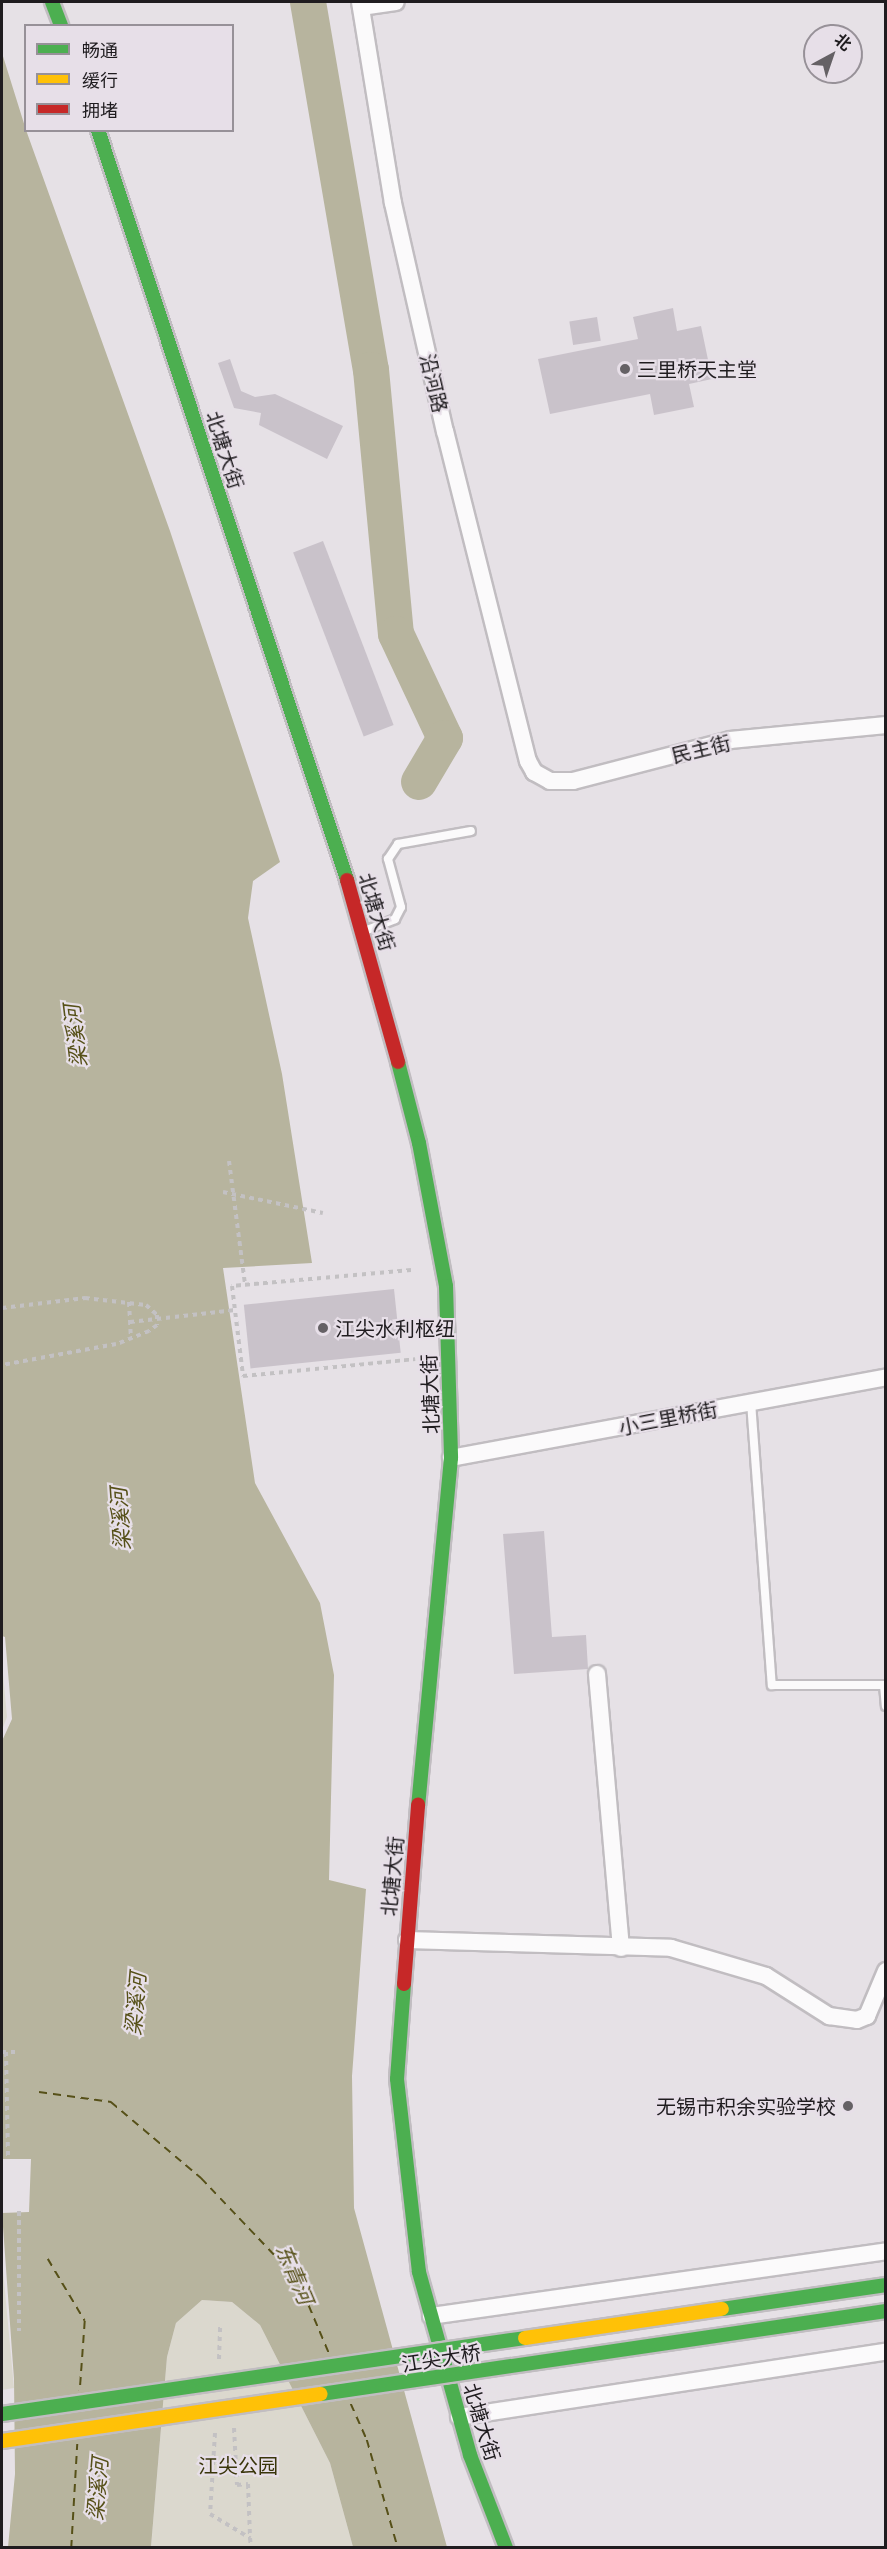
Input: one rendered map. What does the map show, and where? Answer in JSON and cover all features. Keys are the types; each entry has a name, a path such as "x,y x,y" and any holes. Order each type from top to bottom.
{"main road":[{"path":"52,2 60,24"},
{"name":"北塘大街","path":"99,132 364,931 419,1143 446,1286 451,1458 407,1940 398,2079 419,2272 459,2417 506,2547"},
{"name":"江尖大桥","path":"2,2414 885,2285"},
{"name":"江尖大桥","path":"2,2441 233,2409 885,2311"}],"street":[{"path":"361,4 396,2"},
{"name":"沿河路","path":"361,4 393,203 528,761"},
{"name":"民主街","path":"528,761 534,772 550,781 573,781 730,740 885,724"},
{"name":"小三里桥街","path":"451,1458 885,1377"},
{"path":"597,1674 621,1948"},
{"path":"407,1940 671,1948 766,1976 829,2016 857,2020 867,2016 885,1971"},
{"path":"431,2316 885,2251"},
{"path":"459,2417 885,2352"}],"lane":[{"path":"364,931 395,919 401,907 388,859 398,844 471,831"},
{"path":"751,1402 772,1685 884,1685 885,1706"}],"path":[{"path":"229,1161 245,1285"},
{"path":"223,1192 323,1213"},
{"path":"411,1270 232,1286 243,1376 415,1359"},
{"path":"2,1308 85,1298 146,1305 158,1315 157,1325 131,1339 79,1353 2,1365"},
{"path":"129,1302 131,1339"},
{"path":"130,1322 235,1310"},
{"path":"8,2159 4,2052 19,2052"},
{"path":"19,2211 20,2331"},
{"path":"219,2366 220,2327"},
{"path":"233,2409 237,2485 248,2484 251,2547"},
{"path":"215,2423 210,2514 250,2538"}],"green space":[{"path":"2,1663 7,1717 2,1730"},
{"path":"2,2259 14,2388 2,2390"},
{"name":"江尖公园","path":"202,2300 232,2302 260,2325 330,2463 353,2547 151,2548 167,2357 176,2323"}],"water":[{"path":"2,53 24,124 24,132 27,132 170,531 280,862 253,881 248,918 282,1074 312,1263 223,1268 255,1483 320,1603 334,1675 329,1880 366,1889 352,2076 354,2208 447,2547 353,2547 330,2463 260,2325 232,2302 202,2300 176,2323 167,2357 151,2547 8,2547 15,2474 14,2379 2,2213 29,2212 31,2159 2,2159 2,1741 12,1719 5,1637 2,1636"}],"building":[{"name":"三里桥天主堂","path":"673,308 677,331 701,326 712,379 689,384 694,407 654,415 650,394 550,414 538,359 638,339 633,317"},
{"path":"597,317 601,341 573,345 569,321"},
{"path":"230,359 241,391 255,397 275,394 343,426 327,459 259,425 261,413 234,408 218,363"},
{"path":"323,541 394,725 364,736 293,552"},
{"name":"江尖水利枢纽","path":"394,1289 401,1353 251,1368 244,1305"},
{"path":"544,1531 552,1637 586,1635 588,1669 514,1674 503,1534"}],"waterway":[{"path":"308,2 371,370 396,634 445,738 419,782"}],"ferry route":[{"path":"39,2092 111,2102 201,2178 298,2280 329,2353"},
{"path":"48,2259 85,2321 80,2391"},
{"path":"351,2404 367,2440 398,2548"},
{"path":"71,2548 77,2444"}],"traffic: fast":[{"path":"52,2 60,24"},
{"path":"99,132 347,880"},
{"path":"398,1062 419,1143 446,1286 451,1458 418,1805"},
{"path":"404,1984 397,2079 419,2272 470,2455 506,2548"},
{"path":"722,2309 886,2285"},
{"path":"321,2394 886,2311"},
{"path":"2,2414 525,2338"}],"traffic: jam":[{"path":"347,880 398,1062"},
{"path":"404,1984 418,1805"}],"traffic: slow":[{"path":"525,2338 722,2309"},
{"path":"2,2441 321,2394"}],"place":[{"name":"三里桥天主堂","path":"625,369"},
{"name":"江尖水利枢纽","path":"323,1328"},
{"name":"无锡市积余实验学校","path":"848,2106"}],"water label":[{"name":"梁溪河","path":"75,1036"},
{"name":"梁溪河","path":"120,1519"},
{"name":"梁溪河","path":"135,2004"},
{"name":"东青河","path":"295,2274"},
{"name":"梁溪河","path":"97,2489"}]}
